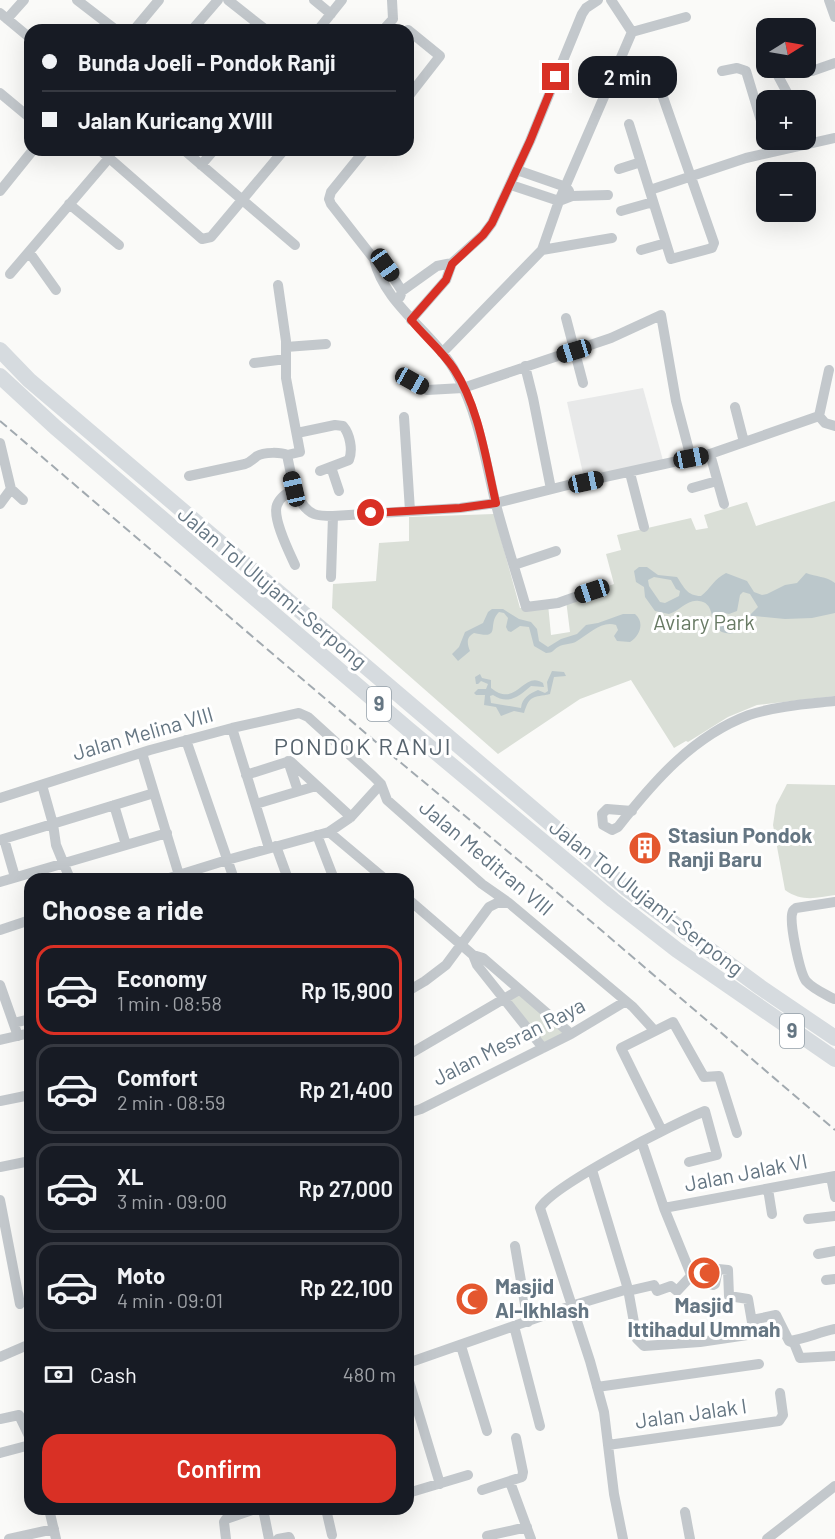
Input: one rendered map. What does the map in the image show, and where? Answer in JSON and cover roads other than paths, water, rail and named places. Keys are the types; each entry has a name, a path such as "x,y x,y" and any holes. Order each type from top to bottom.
{"highway":[{"path":"0,343 28,380"},
{"name":"Jalan Tol Ulujami–Serpong","path":"0,350 28,380 626,888 760,987 835,1038"},
{"name":"Jalan Tol Ulujami–Serpong","path":"0,376 55,427 408,729 614,900 677,950 835,1059"}],"street":[{"path":"24,0 4,16 24,33"},
{"path":"77,0 108,24"},
{"path":"139,24 159,0"},
{"path":"202,24 218,0"},
{"path":"228,0 258,24"},
{"path":"314,0 331,14"},
{"path":"323,24 342,0"},
{"path":"389,24 393,19 392,0"},
{"path":"411,320 446,280 452,264 483,235 492,223 511,185 582,14 586,8 598,0"},
{"path":"611,0 632,32"},
{"path":"829,0 835,18"},
{"path":"632,32 686,17"},
{"path":"393,19 400,24"},
{"path":"442,352 542,250 559,201 569,191 632,32"},
{"path":"414,35 440,57 414,90"},
{"path":"816,70 835,63"},
{"path":"722,71 737,68 746,72 756,103"},
{"path":"629,124 671,259 709,250 714,246 657,80"},
{"path":"0,93 24,113"},
{"path":"816,142 835,138"},
{"path":"650,190 746,158 784,150"},
{"path":"0,191 28,156"},
{"path":"107,156 202,239 211,237 279,156"},
{"path":"190,156 295,245"},
{"path":"201,165 209,156"},
{"path":"360,156 331,192 329,199 374,259 385,265 402,291"},
{"path":"10,274 109,158"},
{"path":"619,169 641,162"},
{"path":"517,170 569,191 608,195"},
{"path":"511,185 559,201"},
{"path":"621,211 653,202"},
{"path":"69,204 119,245"},
{"path":"542,250 612,238"},
{"path":"641,250 666,243"},
{"path":"29,252 56,290"},
{"path":"374,259 377,272 398,303 442,352 463,388 480,439 526,607 558,603 592,591"},
{"path":"398,303 402,291 437,266 452,264"},
{"path":"189,476 245,464 259,455 283,453 286,455 300,452 286,378 286,353 278,285"},
{"path":"400,379 412,381 427,390 463,388 611,338 661,315 671,380 691,458"},
{"path":"566,318 583,383"},
{"path":"254,363 326,344"},
{"path":"525,366 551,489"},
{"path":"819,416 829,370"},
{"path":"735,407 744,442"},
{"path":"286,455 294,489 312,513 333,516 460,508 496,503 710,454 819,416"},
{"path":"819,416 825,423 835,426"},
{"path":"404,417 410,510"},
{"path":"297,433 335,425 343,426 347,430 351,455 349,460 325,469 339,491"},
{"path":"0,443 11,489 23,500"},
{"path":"710,454 724,504"},
{"path":"630,473 644,527"},
{"path":"692,488 717,482"},
{"path":"0,504 11,489"},
{"path":"294,489 280,499 275,509 281,532 295,565"},
{"path":"331,577 333,516"},
{"path":"514,565 556,550"},
{"path":"632,811 614,809 604,812 601,818 603,825 612,830 621,824 676,760 700,741 726,726 766,711 835,701"},
{"name":"Jalan Melina VIII","path":"0,798 186,740 299,713"},
{"name":"Jalan Meditran VIII","path":"299,713 308,717 381,784 387,800 482,884 509,903 626,1001 654,1030"},
{"path":"232,728 256,804 285,873"},
{"path":"186,740 232,873"},
{"path":"142,753 167,833 173,873"},
{"path":"246,775 288,761 351,817"},
{"path":"288,761 298,791"},
{"path":"186,873 329,832 351,817 381,784"},
{"path":"42,785 53,824 56,845 68,873"},
{"path":"256,804 316,786"},
{"path":"15,877 2,840 154,793"},
{"path":"114,805 126,845"},
{"path":"614,809 621,817 621,824"},
{"path":"329,832 378,873"},
{"path":"29,873 167,833"},
{"path":"317,835 332,873"},
{"path":"0,882 24,874"},
{"path":"482,884 484,912"},
{"path":"834,999 805,980 799,963 792,925 793,911 796,908 835,902"},
{"path":"414,987 446,965 489,907 497,903 509,903"},
{"path":"414,907 474,955 483,958 571,1034"},
{"path":"0,930 24,923"},
{"path":"474,955 477,965 543,1048"},
{"path":"0,985 18,1036"},
{"path":"414,1052 519,990"},
{"name":"Jalan Mesran Raya","path":"414,1111 571,1034 626,1001"},
{"path":"14,1023 24,1020"},
{"path":"662,1131 621,1047 674,1022 704,1077 719,1076 737,1133"},
{"path":"0,1040 24,1034"},
{"path":"0,1101 24,1096"},
{"path":"623,1539 614,1494 604,1412 540,1208 559,1189 662,1131 706,1112 717,1155 688,1162"},
{"path":"592,1170 628,1290 637,1339 644,1346 700,1342 754,1334 748,1299 729,1296 728,1270 718,1269 713,1285 693,1280 664,1208 642,1143"},
{"path":"0,1167 24,1162"},
{"path":"833,1177 835,1197"},
{"name":"Jalan Jalak VI","path":"664,1208 833,1177"},
{"path":"768,1189 772,1214"},
{"path":"0,1200 20,1304"},
{"path":"808,1219 835,1216"},
{"path":"515,1246 528,1322"},
{"path":"818,1254 835,1251"},
{"path":"414,1361 571,1306 628,1290 654,1285 657,1291 671,1286 677,1291 689,1271"},
{"path":"752,1320 776,1315 789,1341 794,1343 800,1358 835,1356"},
{"path":"514,1326 540,1426"},
{"path":"789,1341 812,1337 835,1329"},
{"path":"461,1346 487,1431"},
{"path":"0,1357 24,1347"},
{"path":"597,1387 759,1364"},
{"name":"Jalan Jalak I","path":"608,1445 779,1421 783,1415 780,1393"},
{"path":"414,1398 440,1484"},
{"path":"0,1419 17,1415 24,1417"},
{"path":"482,1490 510,1482 523,1475 516,1438"},
{"path":"0,1453 24,1447"},
{"path":"414,1491 468,1475"},
{"path":"510,1482 531,1539"},
{"path":"767,1539 835,1486"},
{"path":"685,1512 690,1539"},
{"path":"9,1539 55,1534 50,1515"},
{"path":"226,1539 224,1522 226,1518 236,1515"},
{"path":"264,1515 269,1539"},
{"path":"327,1515 332,1535"},
{"path":"487,1536 527,1527"},
{"path":"278,1539 290,1537 290,1539"}],"railway":[{"path":"0,421 835,1130"}],"place":[{"name":"Stasiun Pondok Ranji Baru","path":"645,848"},
{"name":"Masjid Ittihadul Ummah","path":"704,1273"},
{"name":"Masjid Al-Ikhlash","path":"472,1299"}],"district":[{"name":"PONDOK RANJI","path":"363,747"}],"park label":[{"name":"Aviary Park","path":"704,623"}]}
